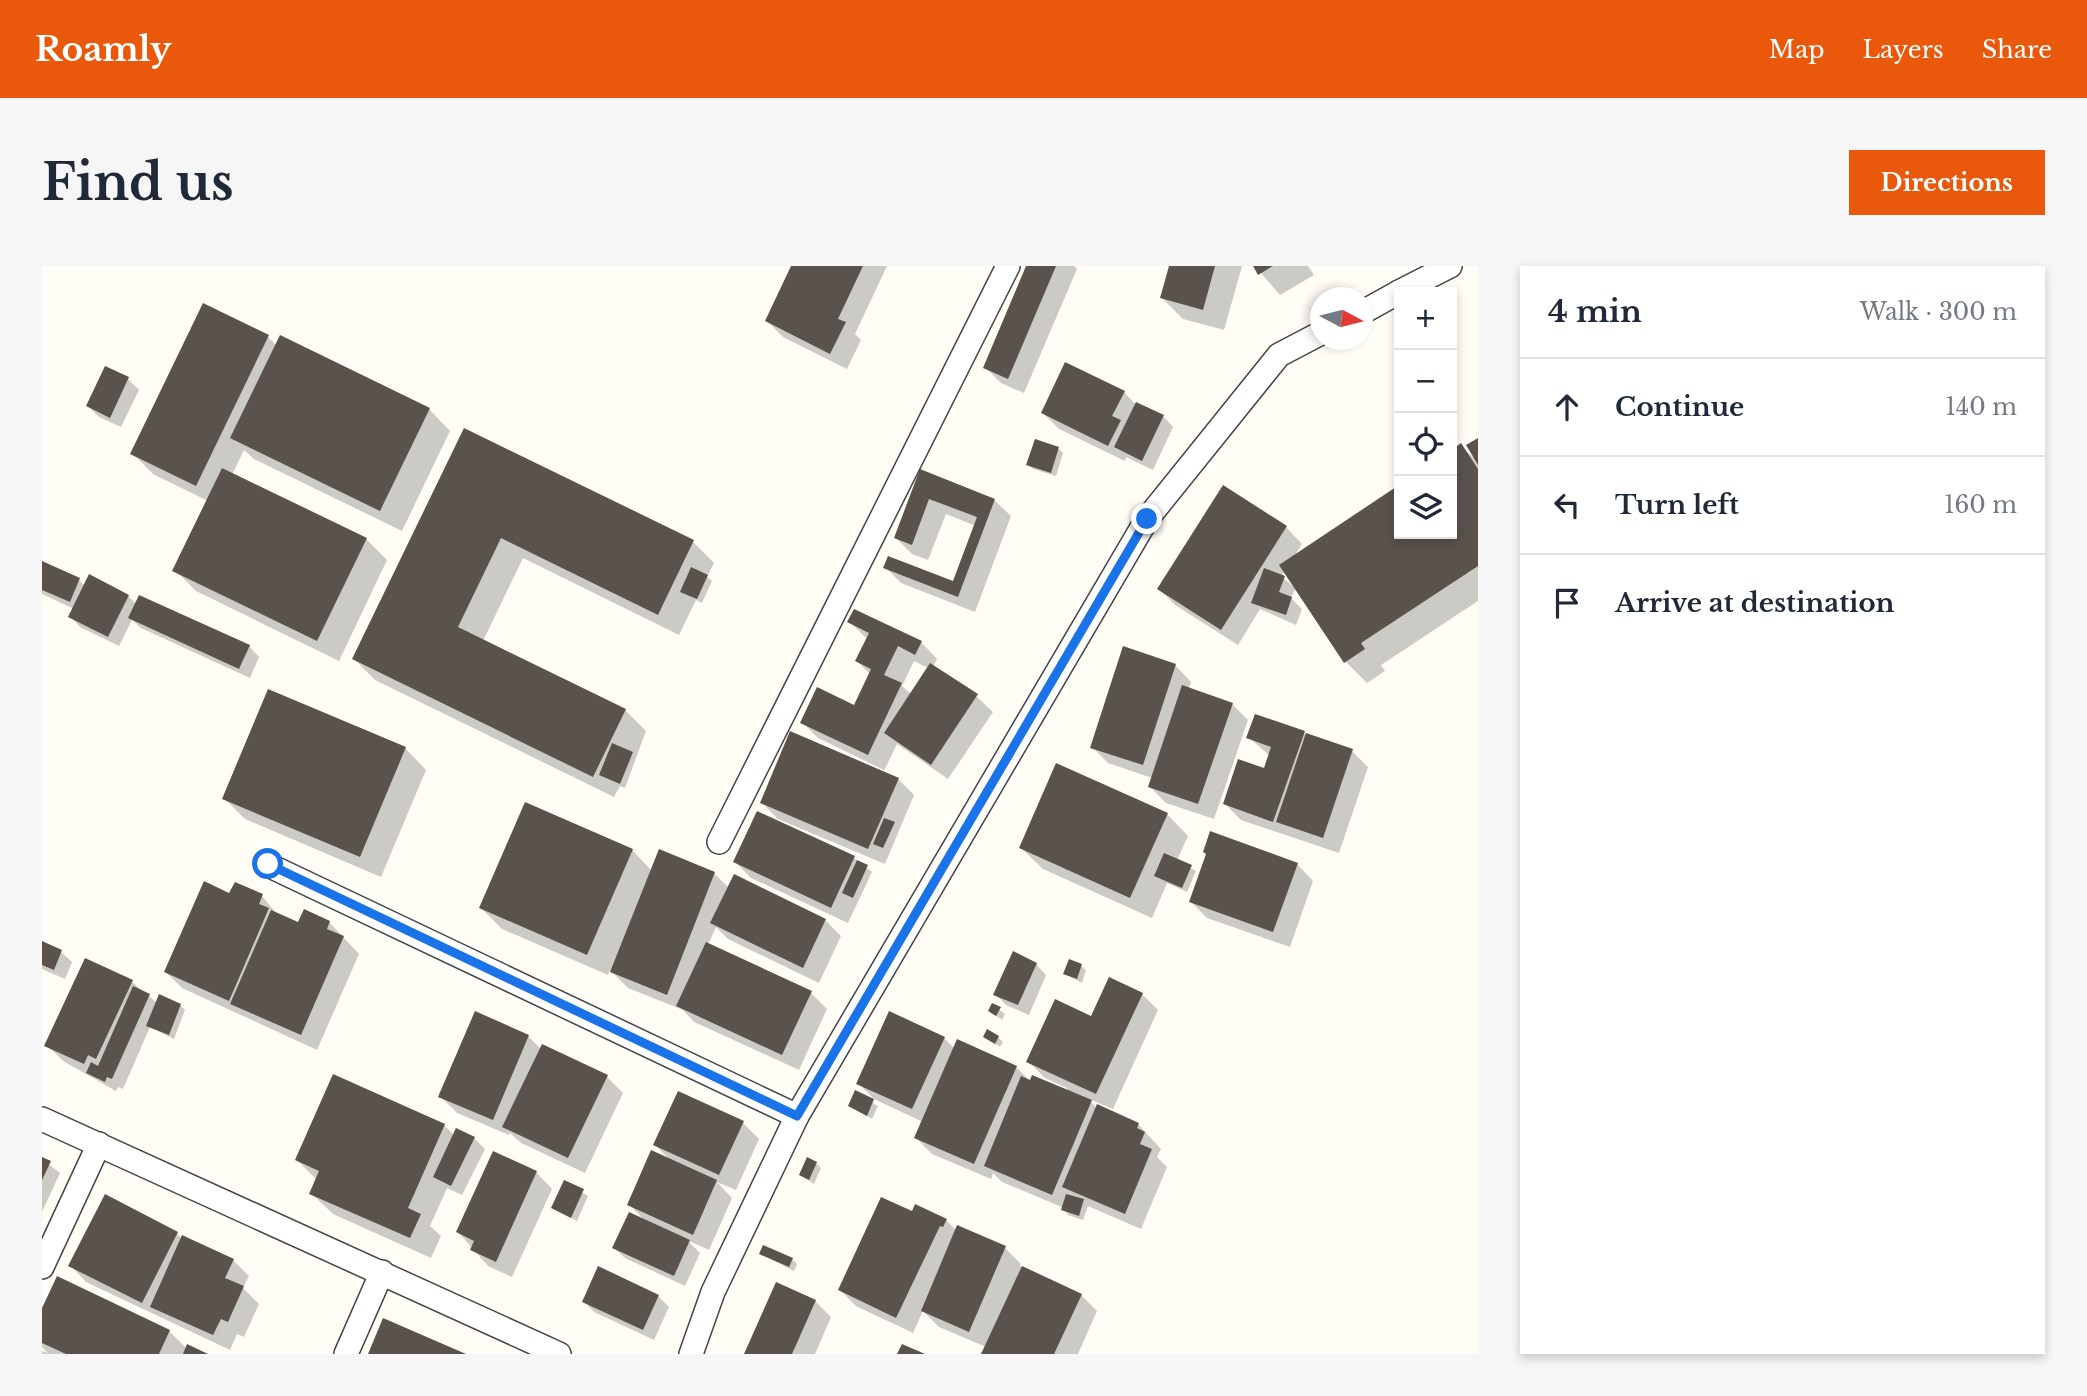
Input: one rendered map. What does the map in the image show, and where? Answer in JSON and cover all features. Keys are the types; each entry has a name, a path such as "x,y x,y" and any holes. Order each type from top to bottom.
{"street":[{"path":"719,842 1008,266"},
{"path":"1409,287 1450,266"},
{"path":"1373,306 1394,295"},
{"path":"691,1354 713,1292 797,1116 1147,519 1279,355 1310,339"},
{"path":"268,864 797,1116"},
{"path":"42,1119 559,1354"},
{"path":"42,1267 99,1144"},
{"path":"346,1354 382,1272"}],"building":[{"path":"791,266 863,266 838,319 846,322 830,354 765,321"},
{"path":"1026,266 1056,266 1008,379 983,368"},
{"path":"1169,266 1215,266 1203,310 1160,298"},
{"path":"1253,266 1273,266 1258,275"},
{"path":"203,303 269,335 196,486 130,454"},
{"path":"280,335 430,408 380,511 230,438"},
{"path":"1065,362 1125,391 1112,416 1121,420 1108,446 1041,413"},
{"path":"105,366 129,377 110,418 86,406"},
{"path":"1136,402 1164,415 1142,461 1114,447"},
{"path":"464,428 694,540 658,615 501,538 458,627 626,709 593,777 352,659"},
{"path":"1478,438 1478,465 1466,445"},
{"path":"1035,439 1059,447 1051,473 1026,465"},
{"path":"1461,443 1478,469 1478,566 1361,643 1365,649 1344,663 1279,565 1394,488 1394,539 1457,539 1457,446"},
{"path":"222,468 367,538 317,641 172,571"},
{"path":"920,469 995,499 958,597 883,568 888,556 953,581 977,517 929,499 912,545 894,538"},
{"path":"1223,485 1287,526 1221,630 1157,589"},
{"path":"42,561 80,578 70,602 42,590"},
{"path":"691,567 708,575 697,599 680,592"},
{"path":"1264,568 1285,576 1279,592 1292,597 1286,615 1251,603"},
{"path":"89,574 129,595 108,637 68,617"},
{"path":"139,595 250,645 239,669 128,618"},
{"path":"854,609 922,641 915,655 898,646 884,675 902,683 868,755 800,723 817,687 854,705 871,669 855,661 869,633 847,622"},
{"path":"1123,646 1176,664 1143,765 1090,748"},
{"path":"930,663 978,694 931,765 884,733"},
{"path":"1182,685 1233,703 1198,804 1148,787"},
{"path":"268,689 406,747 360,857 222,799"},
{"path":"1255,714 1305,731 1273,822 1223,804 1238,759 1264,768 1271,747 1246,738"},
{"path":"790,731 899,778 868,849 760,803"},
{"path":"1306,733 1353,749 1323,838 1276,822"},
{"path":"612,743 633,752 620,784 599,775"},
{"path":"1056,763 1168,813 1130,898 1019,848"},
{"path":"525,802 633,849 587,955 479,908"},
{"path":"757,811 855,856 831,908 733,862"},
{"path":"884,818 895,822 883,848 873,844"},
{"path":"1210,831 1298,863 1273,932 1189,902 1206,854 1203,852"},
{"path":"659,849 715,872 667,995 610,972"},
{"path":"1164,853 1192,865 1182,888 1154,876"},
{"path":"857,860 868,865 853,898 842,893"},
{"path":"734,874 826,919 803,968 710,923"},
{"path":"204,881 229,893 235,882 263,894 259,904 269,908 229,1001 164,972"},
{"path":"304,909 330,921 327,929 344,936 301,1035 230,1004 271,910 298,922"},
{"path":"42,941 62,950 54,970 42,965"},
{"path":"706,942 812,991 782,1055 676,1006"},
{"path":"1013,951 1037,963 1018,1005 993,995"},
{"path":"85,958 133,980 96,1059 88,1055 84,1064 44,1046"},
{"path":"1069,959 1082,964 1077,979 1063,974"},
{"path":"1109,977 1143,993 1096,1094 1026,1062 1055,999 1091,1016"},
{"path":"133,986 150,994 112,1079 107,1077 105,1082 86,1073 91,1062 98,1066"},
{"path":"159,994 181,1004 169,1035 146,1026"},
{"path":"992,1003 1001,1007 996,1016 988,1011"},
{"path":"475,1011 529,1035 493,1120 438,1097"},
{"path":"889,1011 945,1037 912,1109 856,1084"},
{"path":"987,1029 999,1036 995,1044 983,1037"},
{"path":"957,1039 1017,1066 974,1164 914,1138"},
{"path":"542,1044 608,1075 568,1158 502,1127"},
{"path":"333,1074 445,1124 408,1208 421,1214 410,1238 309,1194 319,1171 295,1160"},
{"path":"1032,1075 1092,1100 1052,1195 984,1166 1021,1076 1030,1080"},
{"path":"855,1090 874,1099 867,1116 848,1106"},
{"path":"678,1091 744,1121 719,1175 653,1145"},
{"path":"1097,1104 1139,1123 1137,1128 1145,1132 1140,1144 1152,1149 1125,1214 1062,1187"},
{"path":"456,1128 475,1137 451,1186 433,1177"},
{"path":"651,1150 717,1180 693,1235 627,1205"},
{"path":"493,1151 537,1171 496,1262 470,1250 474,1241 456,1232"},
{"path":"42,1157 51,1161 42,1180"},
{"path":"807,1157 817,1162 809,1180 799,1175"},
{"path":"564,1180 584,1189 571,1218 551,1208"},
{"path":"105,1194 178,1232 142,1303 68,1266"},
{"path":"1066,1194 1084,1199 1079,1216 1061,1210"},
{"path":"881,1197 912,1211 915,1204 947,1219 943,1227 940,1226 896,1318 838,1290"},
{"path":"629,1212 690,1240 674,1276 612,1248"},
{"path":"957,1225 1006,1246 969,1332 921,1311"},
{"path":"182,1235 234,1259 225,1278 244,1286 228,1322 221,1319 213,1335 150,1307"},
{"path":"763,1245 793,1258 789,1267 759,1254"},
{"path":"598,1266 659,1295 643,1330 582,1302"},
{"path":"1022,1266 1082,1294 1054,1354 981,1354"},
{"path":"57,1276 170,1330 159,1354 66,1354 42,1343 42,1308"},
{"path":"776,1282 816,1300 792,1354 744,1354"},
{"path":"383,1318 466,1354 368,1354"},
{"path":"187,1344 208,1354 183,1354"},
{"path":"902,1344 925,1354 897,1354"}],"route":[{"path":"268,864 797,1116 1147,519"}]}
